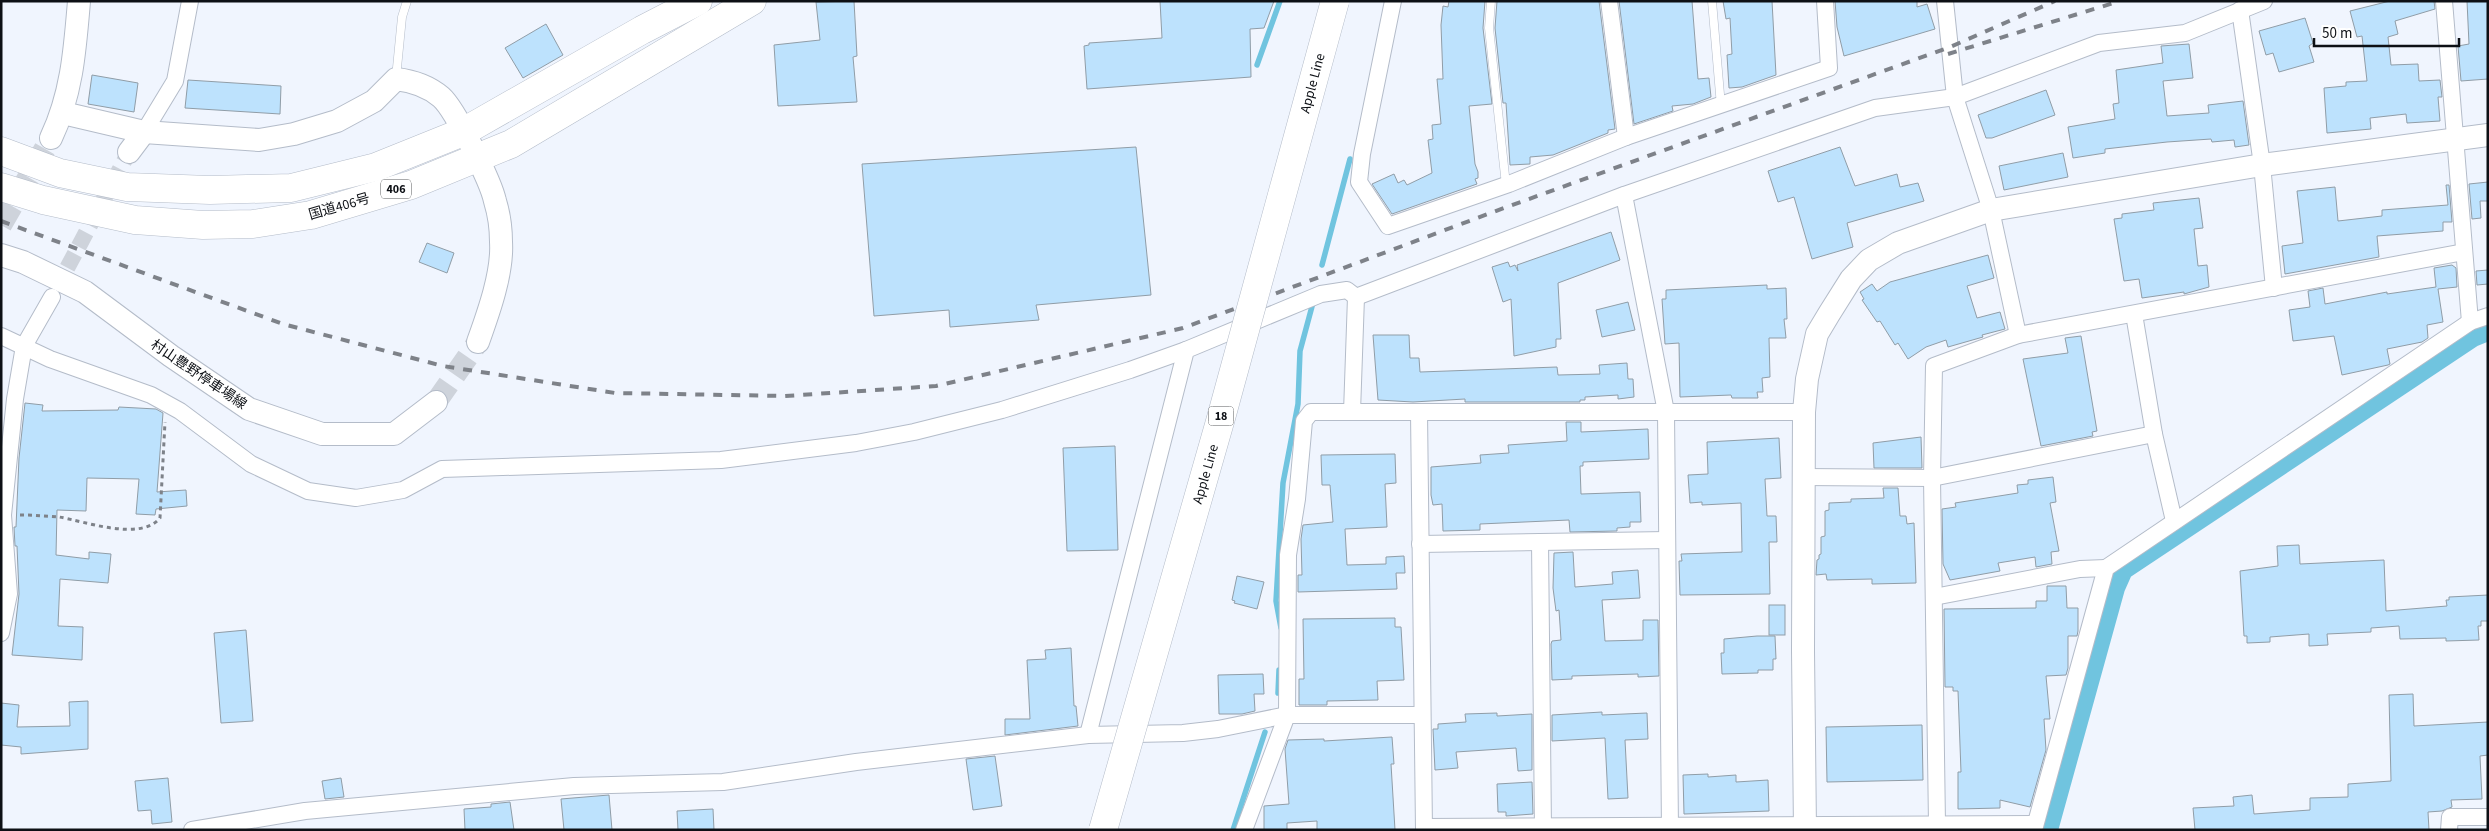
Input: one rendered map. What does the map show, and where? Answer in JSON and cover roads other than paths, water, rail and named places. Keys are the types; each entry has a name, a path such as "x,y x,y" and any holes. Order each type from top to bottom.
{"highway":[{"name":"国道406号","path":"1,151 60,173 127,187 210,190 282,188 376,167 463,132 642,30 698,1"},
{"name":"国道406号","path":"1,187 42,200 135,220 203,225 253,224 311,215 411,185 512,144 752,1"},
{"name":"Apple Line","path":"1103,830 1221,418 1335,1"}],"street":[{"path":"51,138 63,113 74,66 79,1"},
{"path":"129,152 144,132 175,81 190,1"},
{"path":"1393,1 1362,154 1359,182 1388,226 1506,185 1626,138 1829,68 1824,1"},
{"path":"1610,1 1626,138"},
{"path":"1945,1 1956,97 1992,210 2018,335"},
{"path":"1356,297 1624,195 1875,108 1956,97 2099,42 2185,33 2264,1"},
{"path":"2444,1 2470,322"},
{"path":"2240,10 2262,165 2274,288"},
{"path":"63,113 144,132 259,140 294,134 336,121 374,101 396,79 414,81 442,98 452,110 477,158 495,200 502,244 492,303 478,342"},
{"path":"1805,827 1804,412 1807,379 1817,334 1851,279 1870,260 1898,243 1992,210 2262,165 2488,135"},
{"path":"1624,195 1666,412 1670,828"},
{"path":"1937,824 1932,478 1934,366 2018,335 2464,252"},
{"name":"村山豊野停車場線","path":"1,256 23,262 85,292 171,356 249,409 322,434 394,434 436,402"},
{"path":"1,336 50,359 151,395 180,411 251,464 308,491 356,498 403,490 442,469 721,460 856,443 914,432 1002,410 1130,370 1186,350 1321,294 1347,290 1356,297"},
{"path":"2,624 9,594 3,515 15,399 24,346 52,297"},
{"path":"1352,412 1356,297"},
{"path":"2134,314 2154,434 2174,521"},
{"path":"1934,597 2080,569 2106,568 2470,322 2488,316"},
{"path":"1088,735 1186,350"},
{"path":"1244,830 1262,777 1287,715 1288,555 1297,499 1304,421 1311,412 1804,412"},
{"path":"1419,412 1424,828 1805,827 1937,824 2034,827 2106,568"},
{"path":"1804,477 1932,478 2154,434"},
{"path":"1420,544 1667,540"},
{"path":"1540,542 1543,828"},
{"path":"192,830 305,811 574,786 723,782 856,762 1088,735 1183,733 1218,729 1287,715 1422,715"},
{"path":"2450,830 2450,817 2488,817"}],"lane":[{"path":"396,79 400,34 407,1"},
{"path":"1491,1 1489,28 1506,185"},
{"path":"1712,1 1722,106"}],"waterway":[{"path":"1257,65 1280,1"},
{"path":"1322,265 1350,159"},
{"path":"1281,628 1276,601 1283,483 1298,404 1300,351 1314,299"},
{"path":"2048,830 2115,588 2123,570 2473,337 2488,331"},
{"path":"1278,693 1279,670"},
{"path":"1233,830 1265,732"}],"tunnel":[{"path":"1,225 51,138"},
{"path":"56,289 129,152"},
{"path":"436,402 478,342"}],"railway":[{"path":"1,221 283,324 443,366 615,393 785,396 936,386 1183,328 1504,208 1950,47 2055,1"},
{"path":"1948,54 2120,1"}]}
